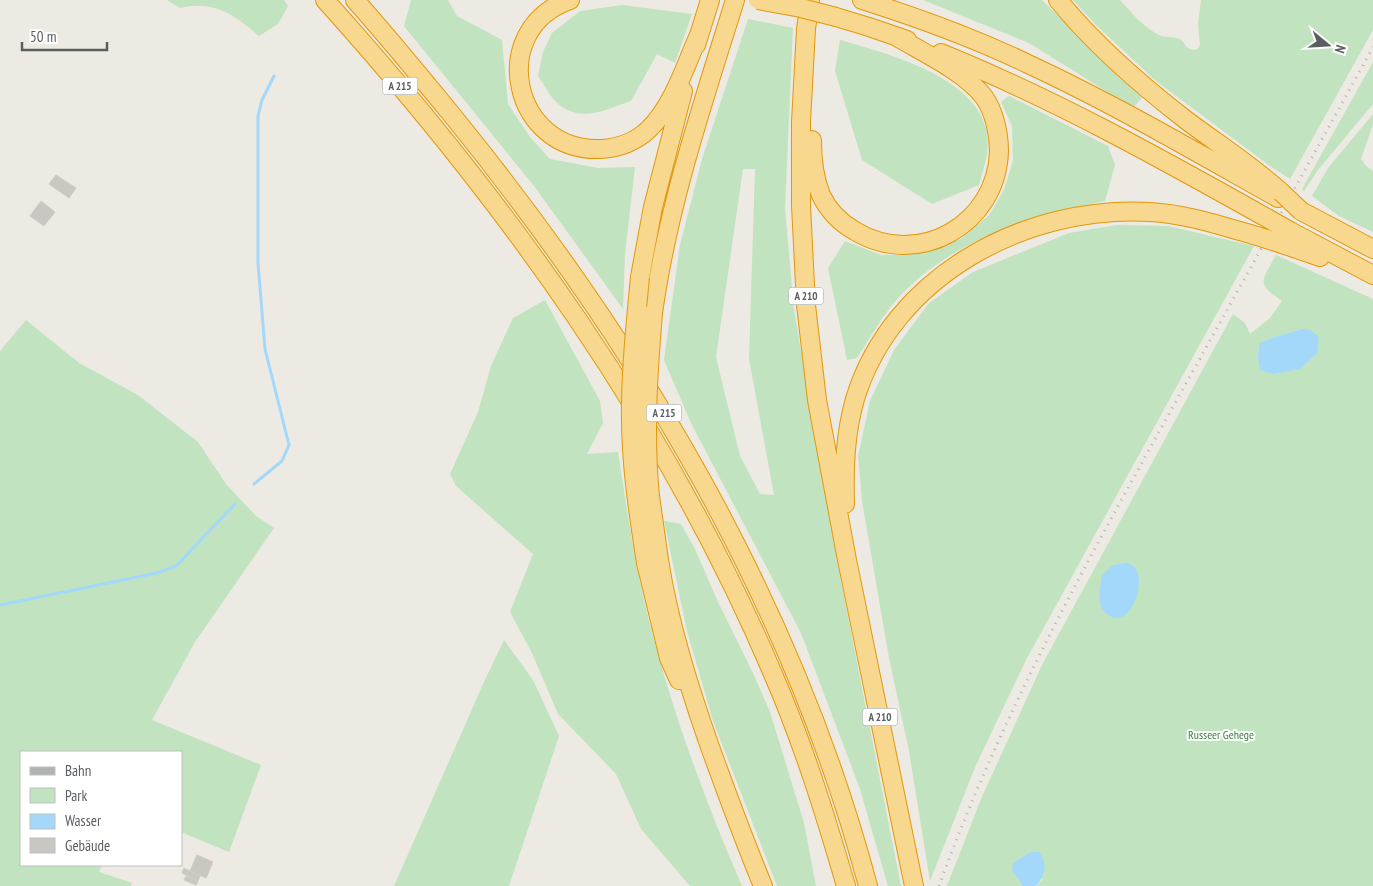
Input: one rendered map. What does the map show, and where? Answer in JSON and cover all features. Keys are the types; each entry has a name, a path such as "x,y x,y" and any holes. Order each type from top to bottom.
{"highway":[{"name":"A 215","path":"325,0 421,112 516,234 587,332 664,456 722,563 774,675 812,777 846,886"},
{"name":"A 215","path":"355,0 490,162 568,266 622,345 703,480 742,554 780,634 808,701 837,781 868,886"},
{"path":"570,0 550,10 527,36 519,66 519,82 522,96 535,120 547,132 570,145 608,149 638,138 650,128 661,116 675,90 699,35"},
{"path":"710,0 670,139 653,207 640,277 632,359 630,407 632,452 636,496 652,562 672,667 698,713 734,815 763,886"},
{"path":"652,562 647,423 648,377 654,313 667,233 677,190 735,0"},
{"path":"758,0 836,17 897,37 975,67 1064,108 1267,218 1286,238"},
{"name":"A 210","path":"810,0 806,29 800,153 804,279 817,400 847,560 914,886"},
{"path":"862,0 917,17 1029,64 1279,195 1301,211 1373,249"},
{"path":"1058,0 1132,74 1184,119 1260,173 1279,195"},
{"path":"806,29 812,163 822,197 838,218 863,236 884,243 919,245 937,240 955,231 981,206 988,196 993,183 998,162 999,144 992,113 985,98 975,87 966,78 897,37"},
{"path":"847,560 844,465 848,432 856,399 867,370 886,335 908,306 962,260 1000,241 1046,224 1088,215 1129,212 1167,214 1192,218 1257,236 1286,238 1372,275"}],"green space":[{"path":"167,0 284,0 288,6 278,24 259,36 223,11 203,6 180,8"},
{"path":"411,0 448,0 457,16 502,40 508,104 530,137 550,159 598,168 635,167 625,254 623,309 534,186 404,26"},
{"path":"923,0 1042,0 1142,98 1133,108 1029,43"},
{"path":"1073,0 1120,0 1153,32 1163,36 1178,38 1186,47 1193,50 1198,49 1200,45 1198,24 1201,0 1373,0 1373,30 1290,179 1156,81 1097,26"},
{"path":"622,5 692,14 675,63 657,54 631,101 592,113 583,114 565,109 553,99 538,76 543,52 552,33 580,11"},
{"path":"748,19 793,28 785,208 794,310 838,566 901,886 888,886 860,789 801,633 691,423 664,360 680,245 702,159","holes":["743,169 755,169 749,359 774,495 760,494 740,456 716,357"]},
{"path":"840,40 881,52 926,70 947,81 965,95 978,110 986,129 988,143 979,185 932,204 862,160 835,71"},
{"path":"1373,62 1373,104 1318,170 1304,191 1302,189"},
{"path":"1009,96 1108,146 1115,165 1105,201 1023,221 964,247 912,284 892,305 857,358 847,360 828,268 845,241 881,255 916,254 961,239 990,214 1004,190 1013,160 1012,126 1001,102"},
{"path":"1373,114 1373,124 1361,159 1373,171 1373,232 1339,216 1312,196 1328,168"},
{"path":"1117,225 1168,226 1254,246 1026,660 976,765 930,881 909,751 889,658 862,501 858,456 870,401 894,350 929,303 973,272 1069,233"},
{"name":"Russeer Gehege","path":"1276,255 1373,299 1373,886 1036,886 1042,880 1039,852 1030,852 1013,863 1023,886 947,886 981,799 1042,665 1233,314 1245,323 1250,334 1270,318 1282,301 1268,290 1264,281","holes":["1302,329 1258,358 1259,345 1275,337"]},
{"path":"545,300 600,401 603,423 587,454 618,452 636,560 659,658 691,757 715,822 742,886 690,886 641,829 616,774 558,714 532,653 510,612 533,554 456,486 450,474 478,412 491,366 513,318"},
{"path":"26,320 79,363 138,395 198,442 226,484 256,516 274,528 195,642 152,720 261,765 229,852 182,832 182,751 20,751 20,866 102,866 99,872 132,883 131,886 0,886 0,351"},
{"path":"664,521 681,524 695,549 770,712 804,823 816,886 777,886 713,721 687,631"},
{"path":"504,640 533,680 559,736 509,886 394,886 484,682"}],"water":[{"path":"1302,329 1310,330 1319,337 1317,353 1300,369 1273,374 1260,370 1258,358 1259,344"},
{"path":"1128,563 1134,567 1139,580 1137,595 1126,614 1114,618 1106,614 1100,604 1102,575 1113,565"},
{"path":"1030,852 1039,852 1044,861 1044,870 1042,878 1036,886 1023,886 1012,870 1013,863"}],"building":[{"path":"56,175 76,188 69,198 49,184"},
{"path":"41,201 55,212 44,226 30,216"},
{"path":"197,855 213,862 206,878 190,871"},
{"path":"184,868 200,876 198,881 182,873"},
{"path":"186,876 198,881 196,885 184,880"}],"waterway":[{"path":"254,484 282,461 289,445 265,349 258,263 258,116 262,100 274,76"},
{"path":"0,605 157,573 176,566 235,504"}],"railway":[{"path":"939,886 987,766 1014,707 1072,592 1373,47"}]}
